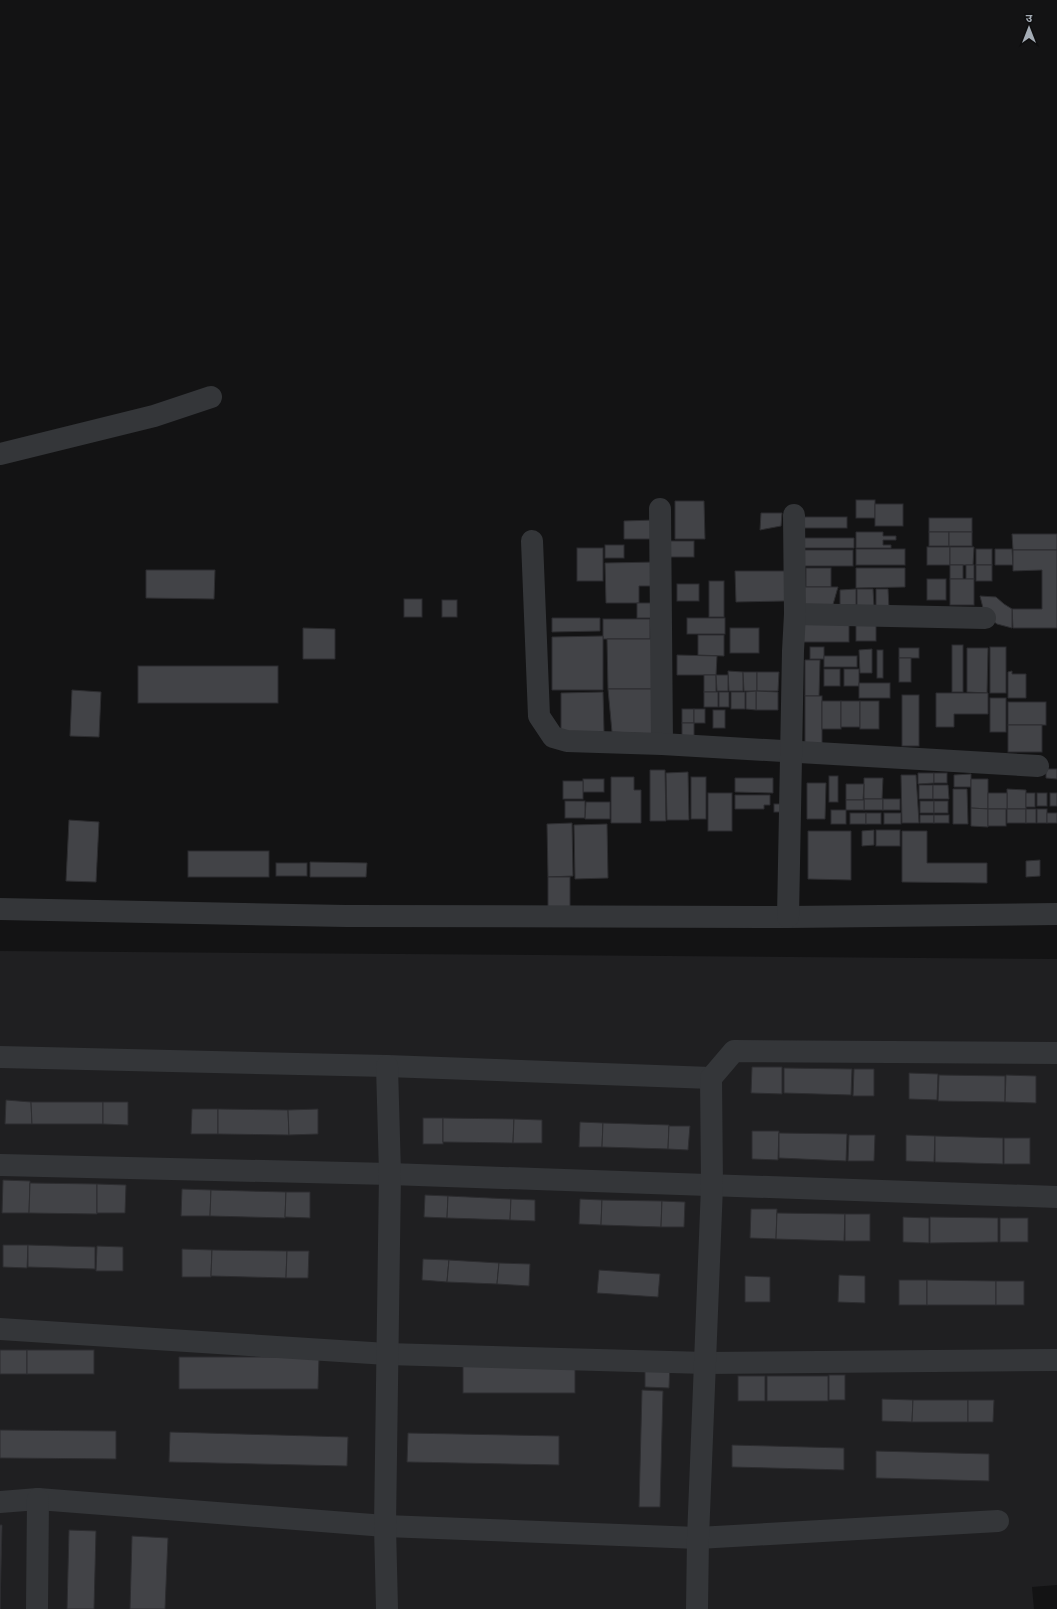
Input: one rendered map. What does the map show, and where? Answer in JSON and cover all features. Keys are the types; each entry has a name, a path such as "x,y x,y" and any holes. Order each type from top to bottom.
{"street":[{"path":"0,454 154,416 210,397"},
{"path":"660,509 662,744"},
{"path":"788,917 790,752 795,614 794,515"},
{"path":"532,541 539,716 553,737 567,741 662,744 1038,766"},
{"path":"795,614 985,618"},
{"path":"0,909 346,916 788,917 1057,914"},
{"path":"697,1609 698,1538 712,1186 711,1078 734,1052 1057,1053"},
{"path":"0,1057 387,1066 711,1078"},
{"path":"386,1609 385,1526 390,1174 387,1066"},
{"path":"2,1165 390,1174 1057,1197"},
{"path":"0,1329 387,1354 706,1363 1057,1360"},
{"path":"37,1609 38,1499"},
{"path":"0,1502 38,1499 385,1526 698,1538 998,1521"}],"shaded area":[{"path":"0,951 1057,959 1057,1585 1032,1587 1034,1609 0,1609"}],"building":[{"path":"856,500 875,500 875,518 856,518"},
{"path":"675,501 704,501 705,539 675,539"},
{"path":"875,504 903,504 903,526 875,526"},
{"path":"761,513 782,513 781,526 760,530"},
{"path":"804,517 847,517 847,528 804,528"},
{"path":"929,518 972,518 972,532 929,532"},
{"path":"654,520 654,539 624,539 624,521"},
{"path":"856,532 883,532 883,536 896,536 896,540 883,540 883,545 891,545 891,548 856,548"},
{"path":"929,532 949,532 949,546 929,546"},
{"path":"949,532 972,532 972,546 949,546"},
{"path":"1012,534 1057,534 1057,550 1013,550"},
{"path":"803,538 854,538 854,548 804,548"},
{"path":"664,541 694,541 694,557 664,557"},
{"path":"605,545 624,545 624,558 605,558"},
{"path":"927,547 950,547 950,565 927,565"},
{"path":"950,547 974,547 973,565 950,565"},
{"path":"577,548 603,548 603,581 577,581"},
{"path":"856,549 905,549 905,565 856,565"},
{"path":"976,549 992,549 992,565 976,565"},
{"path":"995,549 1012,549 1013,565 995,565"},
{"path":"803,550 853,550 853,566 803,566"},
{"path":"1013,550 1057,550 1057,628 1013,628 1012,609 1042,609 1042,570 1013,571"},
{"path":"657,562 658,586 639,586 639,603 606,603 605,563"},
{"path":"950,565 963,565 963,579 950,579"},
{"path":"966,565 974,565 974,579 966,579"},
{"path":"976,565 992,565 992,581 976,581"},
{"path":"806,568 831,568 831,587 806,587"},
{"path":"856,568 905,568 905,587 856,588"},
{"path":"146,570 215,570 214,599 146,598"},
{"path":"735,571 785,571 785,601 736,602"},
{"path":"927,579 946,579 946,600 927,600"},
{"path":"950,579 974,579 974,605 950,605"},
{"path":"709,581 724,581 724,617 709,617"},
{"path":"677,584 699,584 699,601 677,601"},
{"path":"802,587 838,587 832,608 802,607"},
{"path":"856,589 856,605 840,605 840,590"},
{"path":"857,589 873,589 874,607 857,607"},
{"path":"876,589 888,589 889,609 876,609"},
{"path":"980,596 996,597 1012,609 1012,628 997,624 989,618 984,612"},
{"path":"404,599 422,599 422,617 404,617"},
{"path":"442,600 457,600 457,617 442,617"},
{"path":"637,603 657,603 657,618 637,618"},
{"path":"552,618 600,618 600,631 552,632"},
{"path":"687,618 725,618 725,634 687,634"},
{"path":"603,619 650,619 650,639 603,639"},
{"path":"803,624 849,624 849,642 803,642"},
{"path":"856,624 876,624 876,641 856,641"},
{"path":"303,628 335,629 335,659 303,659"},
{"path":"730,628 759,628 759,653 730,653"},
{"path":"698,635 724,635 724,656 698,655"},
{"path":"603,636 603,690 552,690 552,637"},
{"path":"607,639 654,639 654,689 608,689"},
{"path":"952,645 963,645 963,692 952,692"},
{"path":"810,647 824,647 824,659 810,659"},
{"path":"990,647 1006,647 1006,693 990,693"},
{"path":"899,648 919,648 919,658 899,658"},
{"path":"967,648 988,648 987,693 967,692"},
{"path":"872,649 872,673 860,673 859,650"},
{"path":"877,650 883,650 883,678 877,678"},
{"path":"677,655 717,656 716,675 677,675"},
{"path":"824,656 857,656 857,667 824,667"},
{"path":"899,658 911,658 911,682 899,682"},
{"path":"805,660 820,660 819,696 805,696"},
{"path":"138,666 278,666 278,703 138,703"},
{"path":"824,669 840,669 840,686 824,686"},
{"path":"844,669 859,669 859,686 844,686"},
{"path":"728,671 743,672 743,691 729,691"},
{"path":"1012,671 1012,674 1026,674 1026,698 1008,698 1008,672"},
{"path":"743,672 757,672 757,691 744,691"},
{"path":"757,672 779,672 778,691 757,691"},
{"path":"704,675 716,675 716,692 704,692"},
{"path":"716,675 728,675 728,691 717,691"},
{"path":"859,683 890,683 890,698 859,698"},
{"path":"608,689 654,689 654,734 612,732"},
{"path":"72,690 101,692 99,737 70,736"},
{"path":"756,691 778,692 778,710 756,710"},
{"path":"756,691 756,710 746,709 746,692"},
{"path":"603,692 604,732 561,733 561,693"},
{"path":"704,692 718,692 718,707 704,707"},
{"path":"719,692 729,692 729,707 719,707"},
{"path":"731,692 745,692 745,709 731,709"},
{"path":"936,693 988,693 988,714 954,714 954,727 936,727"},
{"path":"902,695 919,695 919,746 902,746"},
{"path":"805,696 822,696 822,749 805,749"},
{"path":"990,698 1006,698 1006,732 990,732"},
{"path":"822,701 841,701 841,729 822,729"},
{"path":"841,701 860,701 860,727 841,727"},
{"path":"860,701 879,701 879,729 860,729"},
{"path":"1008,702 1046,702 1046,725 1008,725"},
{"path":"682,709 694,709 694,723 682,723"},
{"path":"694,709 705,709 705,723 694,723"},
{"path":"713,710 725,710 725,728 713,728"},
{"path":"682,723 694,723 694,743 682,743"},
{"path":"1008,725 1042,725 1042,752 1008,752"},
{"path":"1046,769 1057,769 1057,779 1046,778"},
{"path":"650,770 665,770 666,821 650,821"},
{"path":"688,772 689,820 667,820 666,773"},
{"path":"918,773 934,773 934,783 918,784"},
{"path":"934,773 947,773 947,783 934,783"},
{"path":"971,774 971,787 954,787 954,775"},
{"path":"901,775 916,775 919,823 902,823"},
{"path":"829,776 838,776 838,802 829,802"},
{"path":"611,777 634,777 634,790 641,790 641,823 611,823"},
{"path":"691,777 706,777 706,819 691,819"},
{"path":"735,778 773,778 773,793 735,792"},
{"path":"864,778 883,778 882,799 864,799"},
{"path":"583,779 604,779 604,792 583,792"},
{"path":"971,779 988,779 988,809 971,808"},
{"path":"563,781 583,781 583,799 563,799"},
{"path":"807,783 826,783 825,819 807,819"},
{"path":"846,784 864,784 863,800 846,800"},
{"path":"919,785 933,785 933,799 919,799"},
{"path":"933,785 948,785 949,799 933,799"},
{"path":"953,789 967,789 968,824 953,824"},
{"path":"1007,789 1026,790 1026,809 1007,809"},
{"path":"708,793 732,793 732,831 708,831"},
{"path":"988,793 1007,793 1007,809 988,809"},
{"path":"1026,793 1035,793 1035,807 1026,807"},
{"path":"1037,793 1047,793 1047,806 1037,806"},
{"path":"1050,793 1057,793 1057,806 1050,806"},
{"path":"735,795 770,795 770,805 764,805 764,809 735,809"},
{"path":"864,799 883,799 883,810 864,810"},
{"path":"883,799 900,799 900,810 883,810"},
{"path":"846,800 864,800 864,810 846,810"},
{"path":"565,801 585,801 585,818 565,818"},
{"path":"920,801 934,801 934,813 920,813"},
{"path":"934,801 948,801 948,813 934,813"},
{"path":"586,802 610,802 610,819 585,819"},
{"path":"774,804 784,804 784,812 774,812"},
{"path":"971,808 988,809 988,827 971,826"},
{"path":"988,809 1006,809 1006,826 988,826"},
{"path":"1007,809 1026,809 1026,823 1007,823"},
{"path":"1026,809 1036,809 1036,823 1026,823"},
{"path":"1037,809 1047,809 1047,823 1037,823"},
{"path":"831,810 846,810 846,824 831,824"},
{"path":"850,813 866,813 866,824 850,824"},
{"path":"866,813 881,813 881,824 866,824"},
{"path":"884,813 901,813 901,824 884,824"},
{"path":"1047,813 1057,813 1057,823 1047,823"},
{"path":"920,815 934,815 934,823 920,823"},
{"path":"934,815 949,815 949,823 934,823"},
{"path":"69,820 99,822 96,882 66,881"},
{"path":"572,823 573,876 548,877 547,824"},
{"path":"607,824 608,878 575,879 574,825"},
{"path":"874,830 874,845 862,846 862,831"},
{"path":"876,830 900,830 900,846 876,846"},
{"path":"808,831 851,831 851,880 808,879"},
{"path":"902,831 927,831 927,863 987,863 987,883 902,882"},
{"path":"188,851 269,851 269,877 188,877"},
{"path":"1040,860 1040,876 1026,877 1026,861"},
{"path":"310,862 367,863 366,877 310,877"},
{"path":"276,863 307,863 307,876 276,876"},
{"path":"548,877 570,877 570,913 548,913"},
{"path":"752,1067 782,1067 782,1094 751,1093"},
{"path":"784,1068 852,1069 851,1095 784,1093"},
{"path":"854,1069 874,1069 874,1096 853,1096"},
{"path":"909,1073 938,1074 937,1100 909,1099"},
{"path":"939,1075 1005,1076 1005,1102 938,1101"},
{"path":"1006,1075 1036,1076 1036,1103 1005,1102"},
{"path":"6,1100 31,1102 32,1124 5,1124"},
{"path":"31,1102 103,1102 103,1124 32,1124"},
{"path":"103,1102 128,1102 128,1125 103,1124"},
{"path":"192,1109 218,1109 218,1134 191,1134"},
{"path":"218,1109 288,1110 289,1135 218,1134"},
{"path":"318,1109 318,1134 289,1135 288,1110"},
{"path":"423,1118 443,1118 443,1144 423,1144"},
{"path":"443,1118 514,1119 513,1143 443,1142"},
{"path":"514,1119 542,1120 542,1143 513,1143"},
{"path":"580,1122 603,1123 602,1147 579,1147"},
{"path":"603,1123 669,1125 668,1149 602,1147"},
{"path":"669,1126 690,1126 688,1150 668,1149"},
{"path":"752,1131 779,1131 778,1160 752,1159"},
{"path":"779,1133 847,1134 846,1161 779,1158"},
{"path":"849,1135 875,1135 874,1161 848,1161"},
{"path":"906,1135 935,1136 934,1162 906,1161"},
{"path":"935,1136 1003,1138 1003,1164 935,1162"},
{"path":"1004,1138 1030,1138 1030,1164 1004,1164"},
{"path":"3,1180 30,1181 29,1213 2,1213"},
{"path":"30,1183 97,1184 97,1214 29,1213"},
{"path":"97,1184 126,1185 125,1213 97,1213"},
{"path":"182,1189 211,1190 210,1216 181,1216"},
{"path":"211,1190 286,1192 285,1218 210,1216"},
{"path":"286,1192 310,1192 310,1218 285,1217"},
{"path":"425,1195 448,1196 447,1218 424,1217"},
{"path":"448,1196 511,1199 510,1220 447,1218"},
{"path":"511,1199 535,1200 535,1221 510,1220"},
{"path":"580,1199 602,1200 601,1225 579,1224"},
{"path":"602,1200 662,1201 661,1227 601,1225"},
{"path":"662,1201 685,1202 684,1227 661,1227"},
{"path":"751,1209 777,1209 776,1239 750,1238"},
{"path":"777,1213 845,1214 844,1241 776,1239"},
{"path":"845,1214 870,1214 870,1241 845,1241"},
{"path":"903,1217 929,1218 929,1243 903,1242"},
{"path":"930,1217 998,1218 998,1242 930,1243"},
{"path":"1000,1218 1028,1218 1028,1242 1000,1242"},
{"path":"3,1245 28,1245 27,1268 3,1267"},
{"path":"28,1245 95,1247 95,1269 28,1267"},
{"path":"97,1246 123,1247 123,1271 96,1271"},
{"path":"182,1249 212,1250 211,1277 182,1277"},
{"path":"212,1250 287,1251 286,1278 211,1276"},
{"path":"287,1251 309,1251 308,1278 286,1278"},
{"path":"423,1259 449,1260 447,1282 422,1280"},
{"path":"449,1260 499,1263 497,1284 447,1282"},
{"path":"499,1263 530,1264 529,1286 497,1284"},
{"path":"599,1270 660,1274 658,1297 597,1293"},
{"path":"839,1275 865,1276 865,1303 838,1302"},
{"path":"745,1276 770,1277 770,1302 745,1302"},
{"path":"899,1280 927,1280 927,1305 899,1305"},
{"path":"927,1280 996,1281 996,1305 927,1305"},
{"path":"996,1281 1024,1281 1024,1305 996,1305"},
{"path":"0,1350 27,1350 27,1374 0,1374"},
{"path":"27,1350 94,1350 94,1374 27,1374"},
{"path":"179,1357 319,1357 318,1389 179,1389"},
{"path":"645,1363 670,1363 669,1388 645,1387"},
{"path":"463,1366 575,1366 575,1393 463,1393"},
{"path":"829,1375 845,1375 845,1400 829,1400"},
{"path":"738,1376 765,1376 765,1401 738,1401"},
{"path":"767,1376 828,1376 828,1401 767,1401"},
{"path":"642,1390 663,1391 660,1507 639,1507"},
{"path":"882,1399 913,1400 912,1422 882,1421"},
{"path":"913,1400 968,1400 968,1422 912,1422"},
{"path":"968,1400 994,1400 993,1422 968,1422"},
{"path":"0,1430 116,1431 116,1459 0,1458"},
{"path":"170,1432 348,1437 347,1466 169,1462"},
{"path":"408,1433 559,1436 559,1465 407,1462"},
{"path":"732,1445 844,1448 844,1470 732,1467"},
{"path":"876,1451 989,1454 989,1481 876,1478"},
{"path":"0,1525 2,1525 0,1609"},
{"path":"69,1530 96,1531 94,1609 67,1609"},
{"path":"132,1536 168,1538 165,1609 130,1609"}]}
